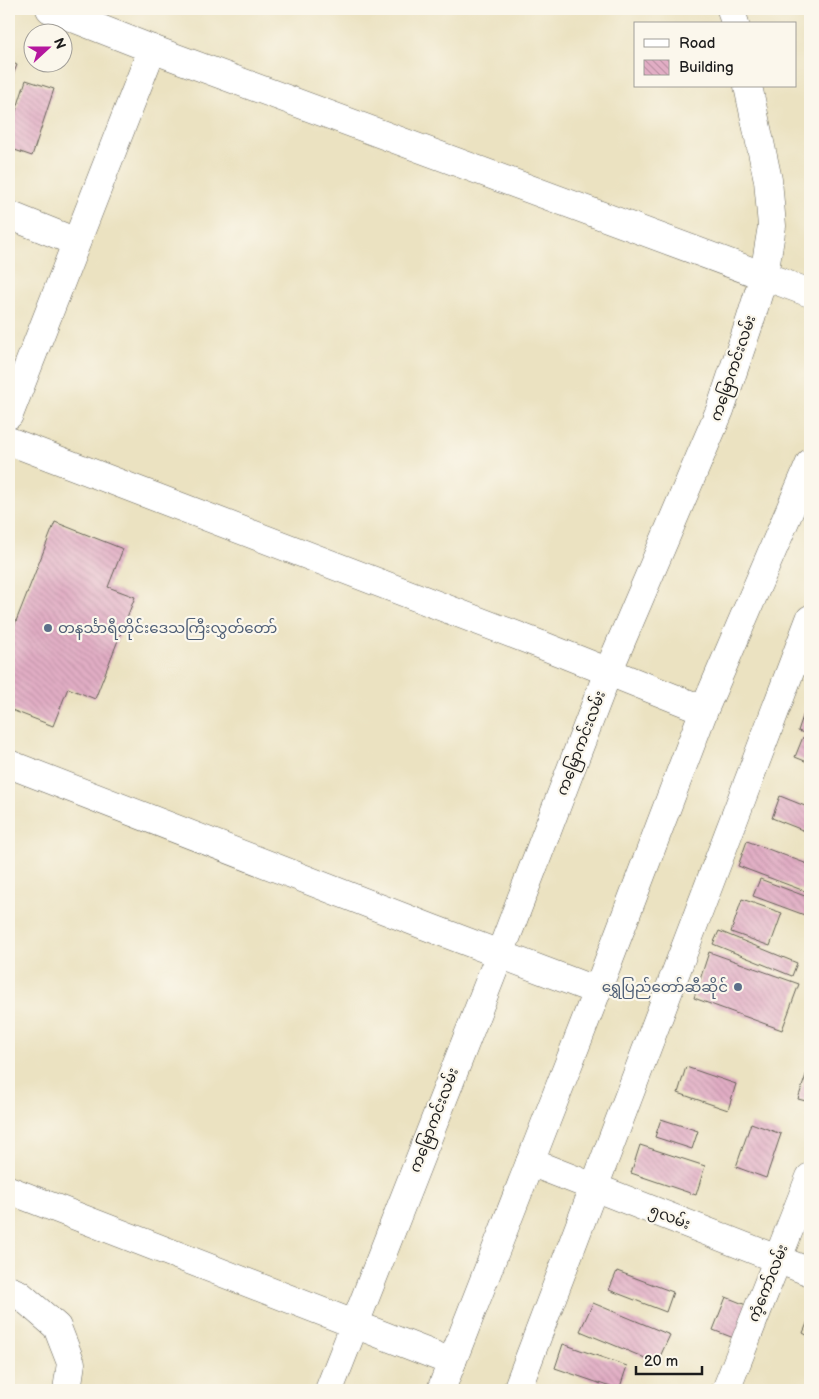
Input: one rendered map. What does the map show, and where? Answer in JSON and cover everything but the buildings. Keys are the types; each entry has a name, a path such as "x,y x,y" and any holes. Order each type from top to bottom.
{"main road":[{"path":"50,9 152,49 810,292"},
{"path":"731,9 734,22"},
{"path":"9,415 152,49"},
{"name":"ကမြောကင်းလမ်း","path":"330,1390 608,672 720,410 764,275 772,226 768,180 748,88"},
{"path":"9,216 76,242"},
{"path":"9,441 704,710"},
{"path":"441,1390 598,990 704,710 810,463"},
{"path":"517,1390 810,619"},
{"path":"9,764 598,990"},
{"name":"၅လမ်း","path":"530,1162 810,1272"},
{"name":"ကံ့ကော်လမ်း","path":"726,1390 810,1177"},
{"path":"9,1190 452,1362"},
{"path":"9,1290 19,1294 57,1327 71,1363 67,1390"}],"place":[{"name":"တနင်္သာရီတိုင်းဒေသကြီးလွှတ်တော်","path":"48,628"},
{"name":"ရွှေပြည်တော်ဆီဆိုင်","path":"738,987"}]}
